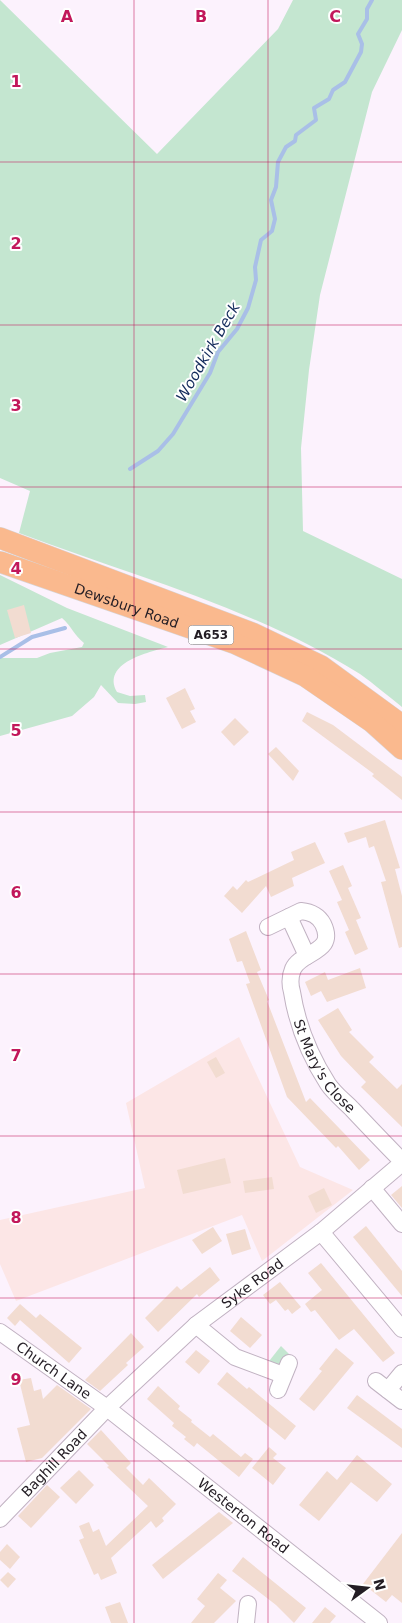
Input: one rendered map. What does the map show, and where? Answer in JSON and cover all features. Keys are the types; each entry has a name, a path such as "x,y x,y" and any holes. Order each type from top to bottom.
{"main road":[{"name":"Dewsbury Road","path":"0,538 252,633 321,666 402,725"},
{"name":"Dewsbury Road","path":"0,562 243,647 305,676 372,722 402,749"}],"street":[{"name":"St Mary's Close","path":"268,927 302,911 309,912 321,921 325,928 324,943 320,950 307,956 293,968 291,978 292,992 304,1038 329,1085 402,1162"},
{"path":"289,917 307,956"},
{"name":"Syke Road","path":"107,1408 196,1325 321,1232 402,1162"},
{"path":"372,1188 402,1224"},
{"path":"321,1232 402,1329"},
{"path":"196,1325 234,1357 283,1376"},
{"name":"Church Lane","path":"0,1332 107,1408"},
{"path":"402,1372 382,1385 402,1401"},
{"name":"Baghill Road","path":"0,1520 107,1408"},
{"name":"Westerton Road","path":"107,1408 360,1618 379,1623"},
{"path":"246,1623 248,1604"}],"shaded area":[{"path":"239,1037 300,1167 353,1190 262,1261 242,1215 16,1301 0,1264 0,1220 145,1188 126,1103"}],"green space":[{"path":"0,0 157,154 278,29 293,0 402,0 402,30 372,92 320,295 309,370 301,448 303,531 402,579 402,707 360,674 278,630 193,595 19,533 30,491 0,478"},
{"path":"0,575 67,608 168,647 129,660 116,673 114,682 117,692 130,696 145,695 146,702 135,704 118,703 101,685 94,697 72,716 0,736 0,658 37,658 50,653 82,647 84,643 62,618 0,645"},
{"path":"281,1346 289,1354 284,1364 280,1368 266,1365"}],"building":[{"path":"24,605 31,633 15,638 7,610"},
{"path":"185,688 195,709 190,711 196,722 182,729 166,698"},
{"path":"307,712 333,725 402,777 402,800 372,776 374,774 302,721"},
{"path":"235,718 249,732 234,746 221,732"},
{"path":"276,747 299,771 293,781 268,754"},
{"path":"385,820 400,868 395,869 402,896 402,947 399,948 381,882 386,881 374,846 369,848 366,837 348,843 344,833"},
{"path":"315,842 325,863 292,878 294,886 271,897 266,886 242,913 224,896 233,886 237,890 246,880 248,882 294,860 291,852"},
{"path":"343,865 352,886 348,888 361,918 356,920 368,949 355,955 345,932 349,930 337,902 342,900 329,871"},
{"path":"246,931 261,970 257,972 269,1000 267,1001 306,1102 310,1098 370,1160 359,1170 338,1146 336,1148 287,1097 246,984 250,983 242,961 237,962 229,939"},
{"path":"360,968 366,988 327,1002 321,991 311,996 305,982 325,972 328,980"},
{"path":"338,1008 352,1030 349,1032 374,1057 369,1062 397,1089 402,1084 402,1127 361,1087 366,1082 341,1056 318,1020"},
{"path":"216,1057 225,1073 216,1078 207,1062"},
{"path":"225,1158 231,1183 183,1194 177,1170"},
{"path":"272,1177 274,1189 245,1193 243,1181"},
{"path":"402,1186 402,1208 391,1195"},
{"path":"324,1188 332,1205 316,1213 308,1196"},
{"path":"366,1226 402,1271 402,1296 353,1237"},
{"path":"213,1227 222,1241 202,1254 192,1240"},
{"path":"245,1229 251,1249 232,1255 226,1234"},
{"path":"321,1263 395,1353 383,1362 354,1329 339,1340 315,1310 311,1312 305,1304 322,1290 308,1273"},
{"path":"210,1267 220,1280 199,1297 197,1294 158,1332 145,1318 177,1286 181,1290"},
{"path":"280,1282 301,1307 292,1314 288,1309 285,1311 276,1300 270,1304 263,1295"},
{"path":"20,1304 36,1318 40,1314 82,1348 69,1363 20,1320 15,1326 7,1318"},
{"path":"241,1317 262,1335 250,1348 230,1331"},
{"path":"131,1333 144,1347 126,1363 128,1365 100,1391 85,1380"},
{"path":"336,1348 354,1363 314,1411 299,1399 322,1371 319,1369"},
{"path":"196,1350 210,1361 199,1374 185,1362"},
{"path":"227,1372 247,1389 249,1387 296,1426 285,1440 217,1384"},
{"path":"31,1378 34,1391 41,1389 43,1399 57,1385 91,1409 42,1458 26,1462 17,1428 30,1425 19,1380"},
{"path":"158,1386 180,1406 178,1409 192,1420 191,1422 210,1437 213,1434 241,1457 245,1453 253,1459 239,1477 197,1443 194,1447 184,1439 186,1437 172,1426 174,1423 147,1399"},
{"path":"357,1395 402,1429 402,1448 347,1408"},
{"path":"101,1430 131,1463 126,1468 143,1485 149,1478 176,1504 162,1518 164,1521 156,1528 151,1521 111,1558 117,1573 101,1580 98,1573 94,1575 79,1540 84,1538 79,1526 89,1522 93,1532 99,1529 106,1546 148,1506 107,1467 109,1466 87,1444"},
{"path":"269,1447 277,1454 273,1458 286,1468 273,1485 252,1468"},
{"path":"357,1455 392,1484 377,1502 351,1482 319,1521 299,1505 327,1471 337,1480"},
{"path":"79,1470 94,1485 76,1504 60,1488"},
{"path":"47,1485 60,1497 31,1528 18,1516"},
{"path":"219,1512 233,1523 163,1579 152,1565"},
{"path":"402,1533 402,1603 392,1595 386,1602 363,1584"},
{"path":"7,1544 20,1557 10,1569 0,1560 0,1552"},
{"path":"243,1557 306,1608 294,1623 276,1605 232,1571"},
{"path":"8,1572 16,1579 8,1588 0,1580"},
{"path":"218,1573 227,1580 220,1588 236,1601 214,1623 191,1623 205,1606 197,1599"},
{"path":"120,1602 128,1623 111,1623 105,1607"},
{"path":"325,1607 336,1616 330,1623 312,1623"}],"waterway":[{"name":"Woodkirk Beck","path":"130,469 158,451 173,434 210,373 218,352 237,329 248,308 256,280 255,267 261,240 272,231 275,219 271,200 276,187 278,162 286,147 295,141 296,135 316,120 314,108 329,99 333,90 345,82 361,52 362,44 358,34 367,19 367,9 372,0"},
{"name":"Woodkirk Beck","path":"0,657 32,637 65,628"}]}
